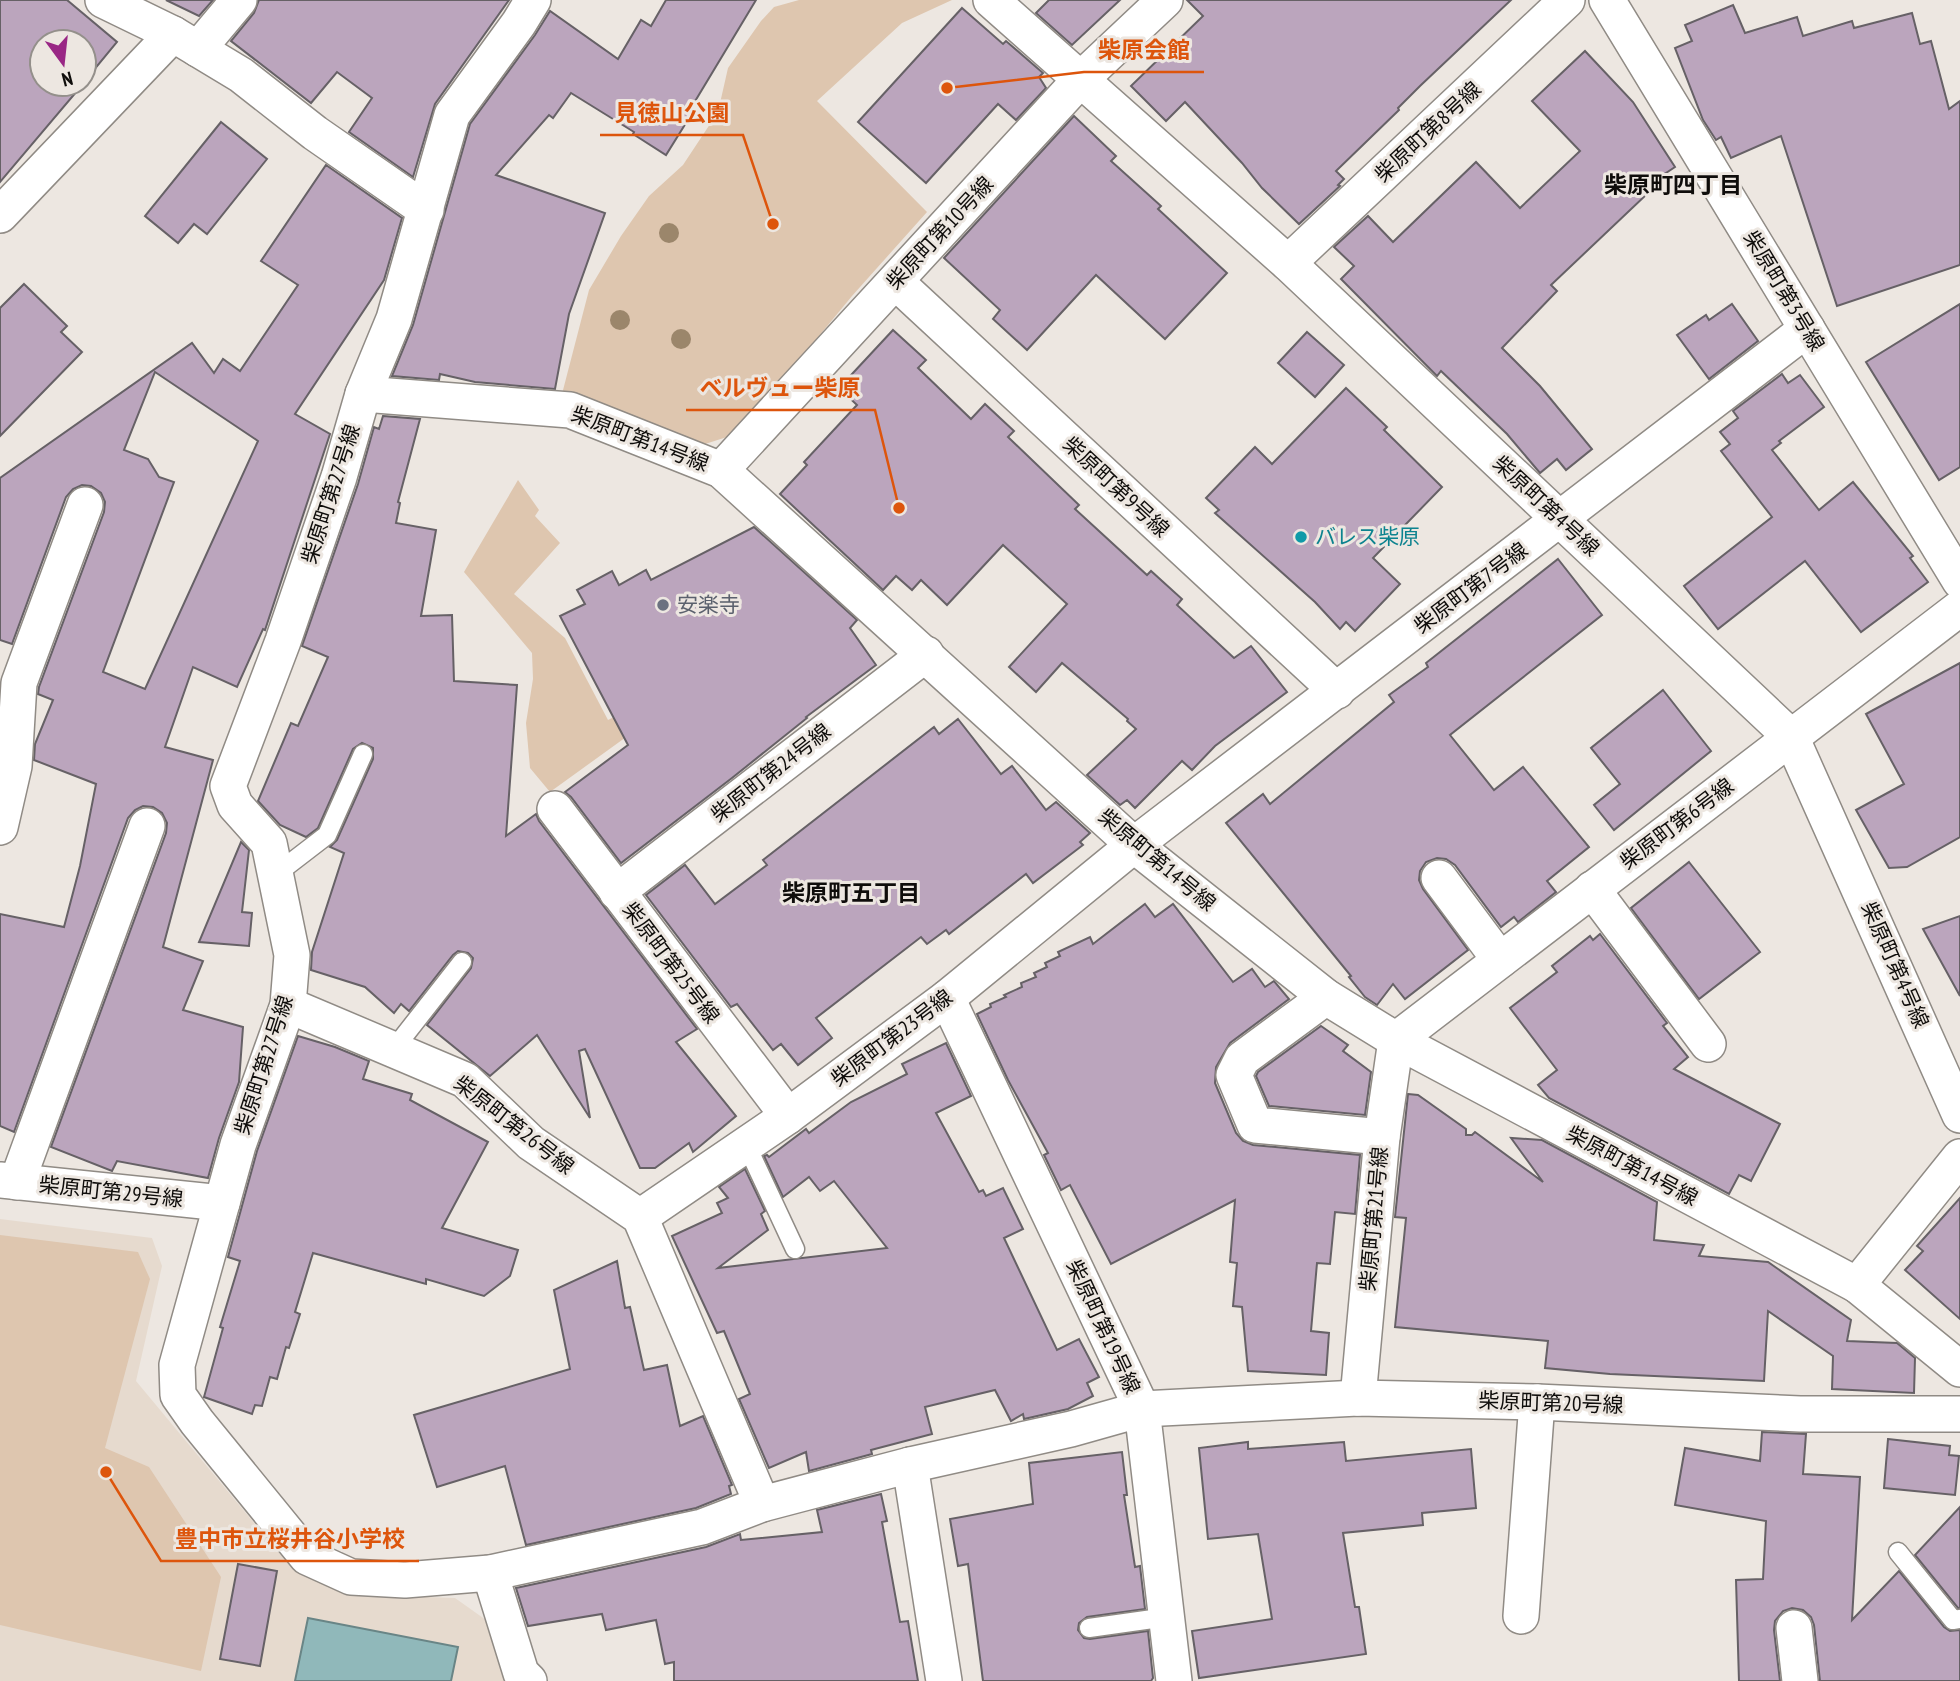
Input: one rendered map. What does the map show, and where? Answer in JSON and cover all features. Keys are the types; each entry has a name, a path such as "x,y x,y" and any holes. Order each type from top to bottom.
{"street":[{"path":"103,0 185,41 241,75 315,132 426,210"},
{"path":"0,215 185,41 239,0"},
{"name":"柴原町第27号線","path":"533,0 452,115 394,319 363,394 339,477 228,786 235,804 269,843 292,955 288,1005 238,1145 177,1365 178,1395 307,1557 351,1577 405,1580 490,1573 702,1527 762,1504"},
{"name":"柴原町第4号線","path":"991,0 1288,263 1791,737 1898,971 1960,1115"},
{"name":"柴原町第10号線","path":"721,470 1080,80 1164,0"},
{"name":"柴原町第8号線","path":"1288,263 1567,0"},
{"name":"柴原町第3号線","path":"1607,0 1960,581"},
{"name":"柴原町第9号線","path":"895,282 1337,691"},
{"name":"柴原町第7号線","path":"1134,845 1807,329"},
{"name":"柴原町第14号線","path":"363,394 570,410 721,470 1134,845 1326,997 1396,1040 1857,1285 1960,1369"},
{"path":"0,827 14,766 19,683 85,505"},
{"name":"柴原町第6号線","path":"1396,1040 1960,608"},
{"name":"柴原町第24号線","path":"617,892 926,654"},
{"name":"柴原町第25号線","path":"555,809 788,1115"},
{"path":"9,1181 147,826"},
{"name":"柴原町第23号線","path":"640,1217 788,1115 947,998 1134,845"},
{"path":"1439,878 1500,960"},
{"path":"1592,889 1708,1044"},
{"path":"1326,997 1242,1059 1234,1075 1255,1125 1382,1137"},
{"name":"柴原町第19号線","path":"947,998 1142,1409 1174,1681"},
{"name":"柴原町第26号線","path":"288,1005 465,1080 531,1143 640,1217"},
{"name":"柴原町第21号線","path":"1358,1398 1382,1137 1396,1040"},
{"path":"1857,1285 1960,1157"},
{"name":"柴原町第29号線","path":"9,1181 222,1203"},
{"path":"640,1217 762,1504"},
{"name":"柴原町第20号線","path":"762,1504 910,1465 1071,1429 1142,1409 1358,1398 1537,1402 1800,1414 1960,1414"},
{"path":"1521,1616 1537,1402"},
{"path":"910,1465 944,1681"},
{"path":"490,1573 521,1673 529,1681"},
{"path":"1794,1628 1800,1681"}],"lane":[{"path":"275,875 327,835 363,754"},
{"path":"393,1050 462,962"},
{"path":"746,1144 795,1249"},
{"path":"1898,1552 1953,1620 1960,1619"},
{"path":"1089,1628 1167,1617"}],"shaded area":[{"path":"799,0 952,0 902,23 817,101 927,212 790,371 730,436 702,445 562,394 589,290 621,236 649,196 683,165 718,112 728,68 761,21 774,7"},
{"path":"518,480 539,510 535,516 560,543 514,594 565,638 608,720 630,709 640,727 550,792 530,768 526,723 533,679 532,653 464,572"},
{"path":"0,1219 152,1238 162,1266 136,1381 290,1566 343,1594 455,1598 486,1620 495,1652 510,1681 0,1681"},
{"path":"0,1235 138,1252 150,1279 105,1448 149,1467 221,1577 201,1671 0,1625"}],"water":[{"path":"308,1618 458,1647 451,1681 295,1681"}],"building":[{"path":"0,0 67,0 117,42 98,65 98,28 28,28 28,98 71,98 0,182"},
{"path":"166,0 213,0 199,16"},
{"path":"259,0 509,0 435,104 413,177 349,132 372,98 337,72 311,103 231,41 254,13"},
{"path":"666,0 756,0 666,155 571,93 553,118 549,115 496,175 605,213 569,314 555,389 475,382 440,374 439,380 392,376 413,325 470,124 550,11 618,59 641,20 651,26"},
{"path":"1049,0 1120,0 1072,45 1036,13"},
{"path":"1187,0 1511,0 1336,171 1344,179 1338,185 1340,186 1299,224 1262,188 1185,102 1166,121 1131,86 1203,16"},
{"path":"1733,5 1745,33 1797,17 1803,36 1852,21 1854,28 1912,13 1920,44 1931,41 1949,109 1960,101 1960,265 1837,306 1781,136 1731,158 1721,137 1716,140 1703,120 1675,48 1692,41 1685,25"},
{"path":"962,8 1003,44 1006,41 1043,73 1039,77 1046,88 1016,120 998,104 926,183 858,122"},
{"path":"1585,51 1633,102 1675,167 1642,189 1647,194 1551,285 1557,291 1502,348 1540,386 1592,449 1566,470 1557,459 1540,473 1507,434 1441,371 1437,376 1341,279 1354,266 1334,247 1368,216 1393,242 1476,162 1520,208 1580,151 1532,101"},
{"path":"1074,116 1116,156 1111,161 1161,206 1158,209 1227,273 1165,339 1096,275 1027,350 993,319 1000,310 944,258"},
{"path":"221,122 267,159 207,234 194,224 178,243 145,216"},
{"path":"326,165 402,218 384,280 295,414 330,434 265,630 263,629 237,687 193,667 165,747 213,760 163,947 203,961 183,1010 243,1027 239,1082 208,1178 117,1161 112,1171 51,1147 166,833 167,823 162,813 153,807 143,806 128,818 14,1132 0,1126 0,914 64,927 80,866 96,784 34,760 35,744 53,700 38,694 39,687 104,512 105,502 101,493 91,486 82,485 73,489 66,497 12,644 0,640 0,478 192,343 214,373 223,359 240,371 298,285 261,261","holes":["155,372 258,441 145,689 103,672 174,482 159,477 148,459 124,450"]},
{"path":"24,284 67,326 61,332 82,352 0,436 0,308"},
{"path":"1732,304 1758,341 1709,379 1677,335 1706,315 1709,320"},
{"path":"1960,304 1960,467 1939,480 1866,362"},
{"path":"893,330 926,360 918,368 971,419 985,404 1014,431 1008,437 1079,505 1075,509 1147,575 1151,571 1182,599 1177,605 1234,658 1251,646 1287,692 1215,746 1192,770 1182,761 1135,808 1127,800 1120,805 1087,775 1136,729 1128,719 1062,663 1036,692 1009,667 1067,604 1003,545 947,605 921,580 912,590 896,576 883,590 780,494 807,465 804,462 857,405 839,388"},
{"path":"1307,332 1344,365 1315,397 1278,363"},
{"path":"1782,374 1788,383 1800,375 1824,407 1779,441 1781,443 1772,450 1819,510 1853,482 1913,556 1910,558 1928,582 1861,632 1805,561 1718,629 1684,586 1772,517 1721,451 1730,444 1720,432 1738,418 1733,411"},
{"path":"1346,388 1387,427 1384,430 1442,487 1373,558 1400,584 1355,631 1346,622 1340,629 1315,602 1215,513 1219,510 1206,498 1255,447 1272,464"},
{"path":"383,416 420,419 398,502 396,523 436,530 421,616 452,615 454,681 517,685 506,836 536,814 697,1029 676,1042 736,1116 693,1152 689,1143 655,1168 640,1168 585,1049 579,1051 590,1118 537,1035 490,1076 427,1025 471,968 473,958 468,953 458,951 453,955 409,1011 401,1004 394,1013 365,987 311,970 312,952 344,853 330,847 337,840 373,759 373,748 362,743 353,749 318,828 306,837 280,825 258,801 291,723 298,726 328,657 302,646 358,484 374,427 379,429"},
{"path":"754,527 857,620 850,628 876,665 621,863 565,792 628,745 560,616 585,604 577,590 612,571 619,585 646,570 651,580"},
{"path":"1558,559 1602,615 1450,735 1494,790 1523,767 1589,847 1547,881 1556,892 1518,922 1514,917 1501,927 1455,865 1446,859 1437,858 1426,862 1420,871 1419,880 1423,889 1468,950 1405,999 1393,984 1377,1005 1365,997 1349,977 1351,976 1226,823 1263,794 1270,804 1394,702 1389,695 1428,667 1426,663"},
{"path":"1960,663 1960,837 1907,867 1889,868 1856,810 1904,784 1866,714"},
{"path":"1663,690 1711,751 1614,830 1594,805 1620,784 1591,748"},
{"path":"958,719 1001,774 1012,766 1046,810 1056,802 1090,833 1080,842 1083,845 1033,883 1026,874 949,934 946,930 927,944 921,937 816,1018 832,1038 798,1065 781,1044 773,1050 737,1004 731,1007 646,895 685,865 715,904 767,865 763,860 934,727 939,734"},
{"path":"241,842 249,850 242,912 252,913 249,946 199,942"},
{"path":"1689,862 1760,952 1699,999 1631,908"},
{"path":"1145,904 1155,917 1173,904 1233,982 1252,969 1265,987 1274,981 1289,999 1230,1043 1216,1067 1215,1083 1236,1133 1243,1141 1253,1145 1360,1155 1355,1214 1335,1212 1330,1264 1317,1263 1311,1331 1329,1333 1326,1375 1248,1371 1242,1307 1233,1306 1237,1263 1230,1262 1235,1200 1111,1264 1070,1185 1061,1190 1044,1155 1048,1153 1008,1080 977,1014 1006,997 1004,995 1022,987 1021,983 1036,977 1034,973 1047,967 1045,963 1060,956 1058,952 1090,937 1093,944"},
{"path":"1960,916 1960,996 1923,929"},
{"path":"1600,934 1667,1023 1663,1026 1688,1057 1674,1069 1780,1124 1751,1181 1739,1175 1729,1194 1549,1098 1538,1085 1557,1070 1510,1008 1557,972 1552,966 1590,936 1593,940"},
{"path":"1321,1026 1348,1045 1343,1051 1371,1072 1365,1115 1269,1106 1256,1076 1258,1072"},
{"path":"298,1036 369,1061 363,1079 412,1094 410,1100 488,1142 442,1228 518,1250 510,1276 484,1296 426,1279 426,1284 313,1253 295,1312 300,1314 289,1348 286,1347 277,1379 270,1377 262,1406 255,1405 252,1414 204,1397 223,1328 220,1327 240,1261 228,1257 257,1151"},
{"path":"946,1043 971,1096 936,1113 979,1192 983,1190 986,1196 1003,1188 1023,1229 1004,1238 1057,1350 1079,1339 1099,1377 1087,1383 1093,1396 1068,1409 1024,1419 1023,1414 1011,1421 995,1390 925,1407 932,1434 871,1450 872,1454 809,1471 806,1452 769,1468 739,1399 750,1394 724,1331 717,1333 672,1236 722,1213 717,1203 728,1198 719,1187 745,1169 765,1211 761,1214 768,1230 718,1268 887,1248 834,1181 820,1191 809,1177 783,1197 764,1156 769,1157 806,1129 809,1133 851,1102 907,1074 902,1064"},
{"path":"1408,1094 1418,1095 1466,1129 1466,1135 1475,1132 1543,1182 1511,1138 1542,1140 1657,1202 1654,1240 1704,1245 1699,1256 1768,1262 1851,1320 1847,1341 1897,1343 1915,1358 1914,1393 1832,1389 1833,1356 1768,1311 1764,1381 1610,1374 1545,1368 1548,1341 1395,1327 1406,1218 1395,1217"},
{"path":"1960,1198 1960,1319 1905,1270 1923,1251 1917,1246"},
{"path":"617,1261 625,1308 630,1307 644,1370 667,1365 680,1426 703,1416 732,1485 729,1486 731,1494 696,1508 526,1545 505,1466 437,1487 414,1415 570,1369 554,1290"},
{"path":"1762,1432 1806,1434 1803,1474 1860,1477 1852,1620 1899,1571 1944,1627 1950,1631 1960,1630 1960,1681 1820,1681 1811,1617 1803,1610 1792,1608 1783,1611 1775,1621 1780,1681 1739,1681 1736,1580 1763,1579 1766,1521 1675,1505 1685,1448 1760,1461"},
{"path":"1888,1439 1950,1446 1949,1455 1959,1456 1955,1495 1884,1488"},
{"path":"1248,1442 1248,1449 1344,1442 1346,1461 1471,1449 1476,1508 1422,1513 1423,1525 1343,1533 1366,1654 1199,1678 1192,1631 1272,1619 1258,1534 1208,1539 1199,1448"},
{"path":"1122,1452 1127,1495 1124,1495 1135,1567 1140,1566 1145,1609 1087,1617 1079,1623 1078,1630 1084,1638 1090,1639 1148,1631 1153,1678 1151,1681 983,1681 968,1564 958,1566 950,1519 1033,1504 1029,1463"},
{"path":"881,1494 887,1521 882,1522 900,1622 908,1621 918,1681 674,1681 674,1662 665,1664 656,1620 606,1630 602,1614 528,1626 516,1588 706,1547 740,1534 741,1540 822,1532 817,1510"},
{"path":"1960,1507 1960,1608 1958,1608 1915,1555"},
{"path":"238,1564 277,1571 260,1666 220,1659"}],"place":[{"name":"柴原会館","path":"947,88"},
{"name":"見徳山公園","path":"773,224"},
{"name":"ベルヴュー柴原","path":"899,508"},
{"name":"バレス柴原","path":"1301,537"},
{"name":"安楽寺","path":"663,605"},
{"name":"豊中市立桜井谷小学校","path":"106,1472"}],"district":[{"name":"柴原町四丁目","path":"1673,185"},
{"name":"柴原町五丁目","path":"851,893"}]}
